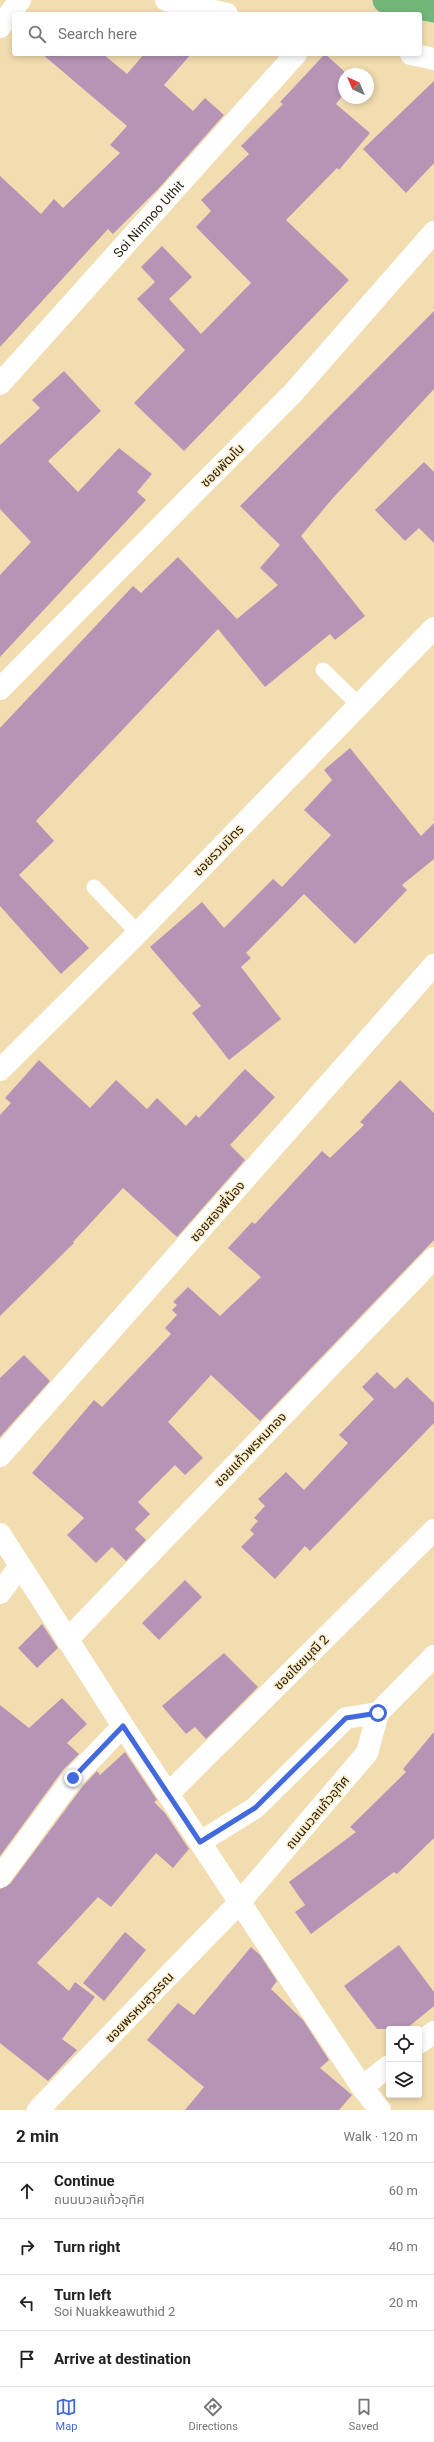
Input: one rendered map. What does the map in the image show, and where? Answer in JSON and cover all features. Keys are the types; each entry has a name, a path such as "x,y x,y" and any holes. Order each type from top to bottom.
{"street":[{"path":"0,27 20,0"},
{"path":"166,0 218,12"},
{"name":"Soi Nimnoo Uthit","path":"0,384 294,56"},
{"path":"420,56 434,59"},
{"name":"ซอยพัฒโน","path":"0,688 293,393 434,232"},
{"name":"ซอยรวมมิตร","path":"0,1070 138,933 434,628"},
{"name":"ซอยสองพี่น้อง","path":"0,1456 434,965"},
{"name":"ซอยแก้วพรหมทอง","path":"67,1640 434,1258"},
{"name":"ซอยไชยมุณี 2","path":"168,1794 434,1530"},
{"path":"0,1534 67,1640 239,1903 362,2087 380,2110"},
{"path":"0,1593 20,1566"},
{"name":"ถนนนวลแก้วอุทิศ","path":"239,1903 367,1752 378,1713 434,1656"},
{"path":"200,1842 255,1808 346,1718 378,1713"},
{"path":"0,1877 73,1778 123,1726"},
{"name":"ซอยพรหมสุวรรณ","path":"38,2110 239,1903"},
{"path":"422,2041 434,2032"},
{"path":"362,2087 386,2068"}],"lane":[{"path":"323,670 359,705"},
{"path":"94,887 138,933"}],"building":[{"path":"44,56 105,56 127,74 142,56 189,56 164,85 193,111 205,98 224,115 159,188 113,234 108,229 0,347 0,176 41,214 54,199 63,208 120,153 110,145 127,126"},
{"path":"323,56 327,56 341,68 338,68 338,102 336,104 370,133 339,170 337,168 286,220 349,280 184,451 134,403 185,350 137,299 155,282 141,267 162,246 192,277 169,299 201,334 251,283 196,227 211,211 201,200 249,154 241,146 283,104 280,102"},
{"path":"434,81 434,163 406,193 363,149"},
{"path":"434,311 434,389 333,498 301,536 365,616 335,640 330,634 265,687 218,629 36,821 54,841 19,875 89,948 61,974 0,906 0,728 133,586 141,593 178,557 237,619 278,585 260,568 280,545 240,506"},
{"path":"64,371 101,411 48,461 78,492 119,448 152,474 137,492 146,500 0,657 0,575 31,542 0,509 0,445 40,408 32,400"},
{"path":"424,462 434,472 434,543 419,528 405,541 375,510"},
{"path":"350,748 421,836 434,823 434,859 402,885 407,890 355,944 304,894 246,953 251,958 241,967 281,1019 229,1060 192,1013 201,1006 150,947 202,902 224,928 273,879 282,887 331,835 304,810 332,780 324,770"},
{"path":"39,1060 90,1108 116,1080 147,1109 157,1098 186,1126 196,1115 199,1118 245,1069 275,1097 230,1145 245,1160 177,1237 123,1188 73,1242 74,1243 0,1316 0,1115 11,1103 5,1098"},
{"path":"400,1080 434,1113 434,1240 260,1421 211,1375 168,1422 203,1458 185,1475 175,1465 138,1502 150,1514 135,1529 146,1540 126,1561 112,1547 96,1563 67,1535 84,1518 32,1473 94,1400 102,1407 171,1334 165,1328 177,1315 172,1310 177,1305 173,1302 188,1287 220,1316 261,1277 228,1248 252,1222 255,1224 322,1151 330,1158 364,1125 360,1122"},
{"path":"24,1355 50,1381 0,1437 0,1378"},
{"path":"377,1372 395,1389 407,1377 434,1403 434,1423 310,1551 305,1546 275,1579 241,1547 254,1534 250,1530 258,1521 254,1518 265,1506 258,1499 286,1472 304,1490 348,1443 339,1435 374,1399 362,1387"},
{"path":"185,1580 202,1597 159,1640 142,1623"},
{"path":"42,1624 58,1648 37,1668 18,1648"},
{"path":"224,1653 258,1687 206,1739 195,1727 186,1734 162,1706"},
{"path":"62,1698 87,1724 67,1743 79,1754 63,1770 0,1856 0,1705 29,1728"},
{"path":"434,1732 434,1838 397,1874 394,1872 311,1934 295,1912 305,1905 289,1882 356,1832 350,1827 406,1772 403,1769"},
{"path":"125,1752 157,1800 154,1802 165,1813 189,1849 173,1868 156,1853 111,1907 98,1897 37,1963 69,1991 75,1982 95,1997 62,2039 77,2050 48,2081 0,2043 0,1889 10,1884 83,1786 97,1771 100,1775"},
{"path":"125,1932 146,1950 104,2001 83,1983"},
{"path":"399,1945 434,1992 434,2006 410,2026 386,2026 386,2029 377,2029 344,1986"},
{"path":"251,1947 260,1955 277,1981 271,1989 303,2020 329,2060 320,2068 352,2095 339,2110 185,2110 204,2087 147,2040 178,2003 194,2015"}],"waterway":[{"path":"386,0 434,9"}],"route":[{"path":"73,1778 123,1726 200,1842 255,1808 346,1718 378,1713"}]}
